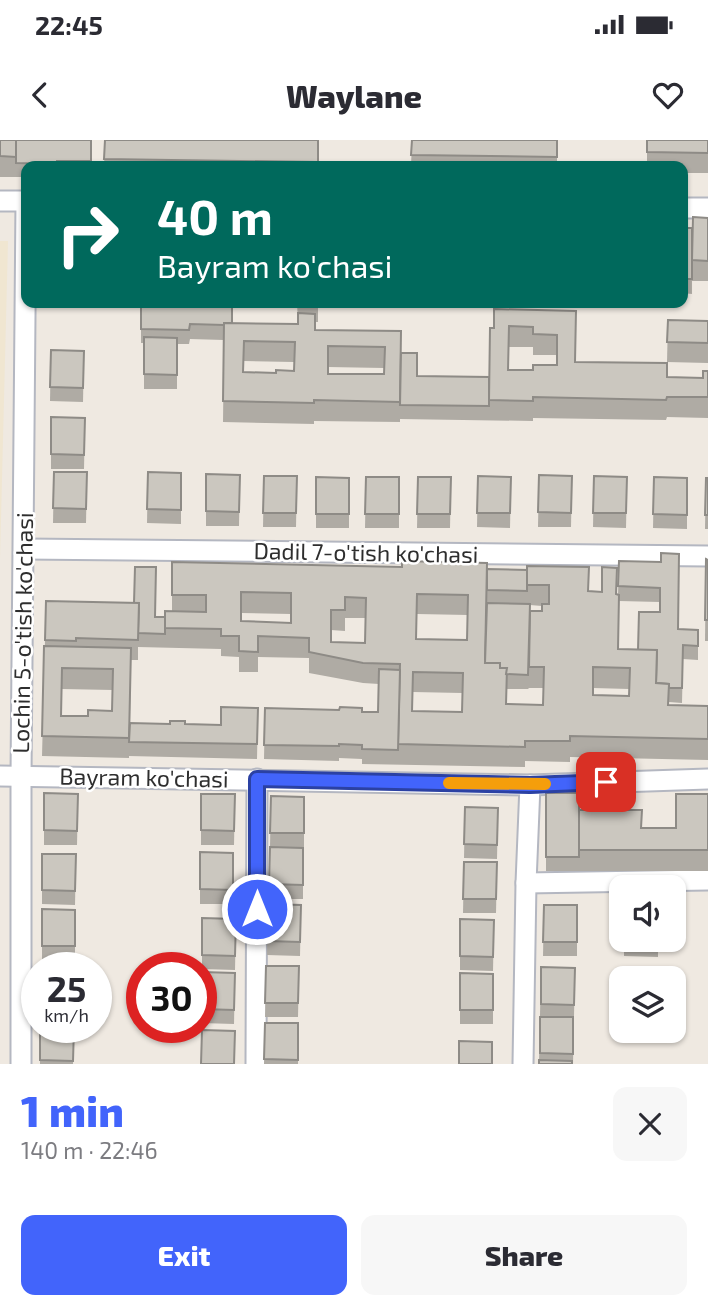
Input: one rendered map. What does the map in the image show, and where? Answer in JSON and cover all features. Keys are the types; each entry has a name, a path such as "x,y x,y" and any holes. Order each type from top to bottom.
{"street":[{"path":"0,201 21,201"},
{"path":"688,208 708,208"},
{"name":"Lochin 5-o'tish ko'chasi","path":"22,1064 21,777 25,308"},
{"name":"Dadil 7-o'tish ko'chasi","path":"24,549 708,556"},
{"name":"Bayram ko'chasi","path":"0,776 530,785 708,779"},
{"path":"256,1064 257,779"},
{"path":"523,1064 530,785"},
{"path":"526,883 708,880"}],"shaded area":[{"path":"0,241 8,241 0,559"}],"building":[{"path":"0,140 16,140 16,157 0,156"},
{"path":"16,140 91,140 91,161 16,163"},
{"path":"105,140 318,140 318,161 104,159"},
{"path":"412,140 557,140 557,157 411,155"},
{"path":"647,140 708,140 708,153 647,152"},
{"path":"693,217 708,218 708,261 692,260"},
{"path":"688,228 692,228 692,279 688,279"},
{"path":"141,308 232,308 232,323 224,325 190,324 189,330 141,329"},
{"path":"494,309 576,311 575,362 667,363 667,377 703,378 703,371 708,371 708,397 667,397 666,400 533,397 533,401 489,400 490,328 494,328","holes":["509,326 533,327 533,334 557,335 557,365 533,365 533,370 508,370"]},
{"path":"298,313 315,314 315,330 401,331 400,402 223,401 224,323 298,324","holes":["244,341 295,342 294,371 243,372","328,346 385,347 384,374 328,374"]},
{"path":"668,320 708,321 708,343 667,342"},
{"path":"144,337 177,338 177,375 144,374"},
{"path":"51,350 84,351 83,388 50,387"},
{"path":"401,353 417,353 417,376 489,377 489,406 400,405"},
{"path":"51,417 85,418 84,455 51,454"},
{"path":"54,472 87,472 86,509 53,508"},
{"path":"148,472 181,473 181,510 147,509"},
{"path":"206,474 240,475 239,512 206,511"},
{"path":"539,475 572,476 571,513 538,512"},
{"path":"264,476 297,476 296,513 263,513"},
{"path":"478,476 511,477 510,513 477,513"},
{"path":"594,476 627,477 626,513 593,513"},
{"path":"316,477 349,478 349,514 316,514"},
{"path":"366,477 399,477 399,514 365,514"},
{"path":"418,477 451,477 450,514 417,514"},
{"path":"654,477 687,478 687,515 653,514"},
{"path":"708,478 708,515 705,515"},
{"path":"661,553 679,554 678,629 698,630 698,646 683,645 682,688 669,688 669,684 656,683 657,650 638,650 639,612 660,612 660,588 618,586 619,561 661,562"},
{"path":"706,559 708,560 708,620 705,620"},
{"path":"402,561 487,563 485,663 500,663 500,668 507,668 506,704 543,705 544,667 529,667 530,611 542,611 542,604 549,604 549,585 527,585 527,566 589,567 588,591 602,592 602,567 617,568 618,649 657,650 656,683 669,684 668,705 708,706 708,739 570,736 570,741 525,741 525,747 398,744 400,664 363,663 309,652 309,638 258,636 258,652 239,651 239,636 221,636 221,629 165,628 165,611 206,612 206,595 172,595 172,562 402,567","holes":["241,592 291,593 291,623 241,621","417,594 468,595 467,640 416,639","345,597 366,598 365,643 331,642 331,610 345,610","593,667 630,668 629,696 593,695","413,672 463,673 462,712 412,711"]},
{"path":"135,567 156,567 155,617 165,617 165,634 138,633 139,603 134,603"},
{"path":"487,569 527,570 527,591 487,590"},
{"path":"46,601 139,603 138,640 45,640"},
{"path":"487,603 530,604 528,675 506,674 507,668 500,668 500,663 485,663"},
{"path":"44,646 131,648 129,738 42,736","holes":["62,668 113,669 112,711 88,710 88,716 61,716"]},
{"path":"379,669 400,670 398,750 362,749 362,745 339,744 264,745 265,708 339,710 340,707 378,712"},
{"path":"221,707 258,708 257,744 129,742 130,723 170,724 170,721 185,721 185,724 221,725"},
{"path":"44,793 78,794 77,831 44,830"},
{"path":"546,793 579,793 579,857 546,857"},
{"path":"201,794 235,794 234,831 201,830"},
{"path":"676,794 708,794 708,850 579,850 579,810 642,810 641,828 676,828"},
{"path":"271,796 304,797 304,833 270,833"},
{"path":"465,807 498,808 497,845 464,844"},
{"path":"270,847 303,848 303,885 269,884"},
{"path":"200,852 233,853 233,890 200,889"},
{"path":"42,854 76,854 75,891 42,890"},
{"path":"464,862 497,862 496,899 463,899"},
{"path":"268,904 301,905 300,942 267,941"},
{"path":"544,905 577,905 577,942 543,942"},
{"path":"42,909 75,910 75,946 42,946"},
{"path":"202,918 236,919 235,956 202,952"},
{"path":"460,919 494,920 493,957 460,956"},
{"path":"266,966 299,966 298,1003 265,1003"},
{"path":"541,967 575,968 574,1005 541,1004"},
{"path":"217,972 235,973 234,1010 217,1009"},
{"path":"460,973 493,974 493,1010 460,1010"},
{"path":"540,1017 573,1017 573,1054 540,1053"},
{"path":"265,1023 298,1023 298,1060 264,1059"},
{"path":"217,1030 235,1031 234,1064 201,1064 202,1043 217,1043"},
{"path":"459,1041 492,1042 492,1064 459,1064"},
{"path":"40,1043 74,1043 73,1061 40,1060"},
{"path":"539,1060 572,1061 572,1064 539,1064"}],"slow traffic":[{"path":"449,783 545,784"}],"route":[{"path":"257,909 257,779 530,785 606,782"}]}
